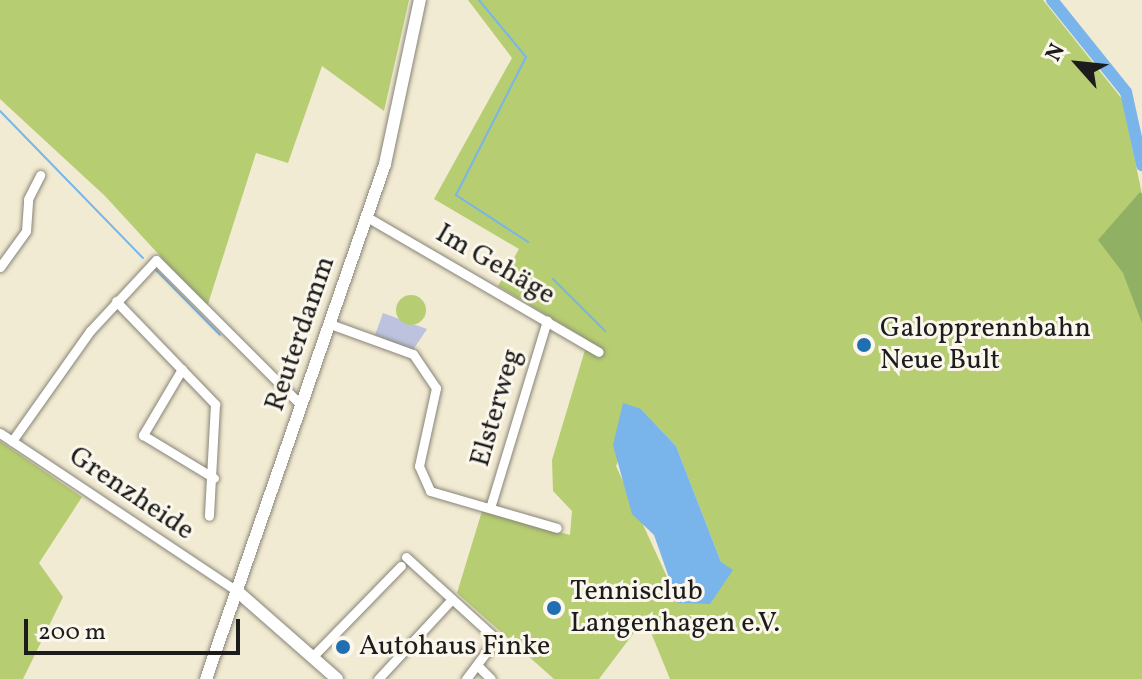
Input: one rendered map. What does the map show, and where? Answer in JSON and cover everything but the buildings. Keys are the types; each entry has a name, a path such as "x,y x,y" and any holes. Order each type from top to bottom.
{"street":[{"name":"Reuterdamm","path":"206,679 367,217 420,0"},
{"path":"0,267 26,231 28,199 40,175"},
{"name":"Im Gehäge","path":"367,217 599,352"},
{"path":"12,441 116,301 156,260 301,405"},
{"path":"116,301 182,369 219,415 209,516"},
{"name":"Elsterweg","path":"490,508 547,320"},
{"path":"330,324 419,359 438,394 419,466 423,484 557,528"},
{"path":"182,369 143,435 214,478"},
{"name":"Grenzheide","path":"0,433 237,591"},
{"path":"315,654 404,561 452,599 497,643 466,679"},
{"path":"237,591 315,654 337,679"},
{"path":"378,679 452,599"},
{"path":"478,666 491,679"}],"shaded area":[{"path":"383,313 427,329 413,350 375,335"}],"green space":[{"path":"0,0 409,0 384,111 322,66 288,163 256,153 207,307 105,196 0,99"},
{"name":"Galopprennbahn Neue Bult","path":"468,0 1043,0 1122,99 1142,194 1142,679 670,679 645,618 599,679 554,679 457,593 482,511 570,535 572,511 553,491 552,460 588,340 498,286 519,249 434,199 512,58","holes":["641,409 676,446 721,562 679,603 616,466"]},
{"path":"1140,192 1142,323 1123,273 1098,240"},
{"path":"411,295 421,300 426,310 421,320 411,325 401,320 396,310 401,300"},
{"path":"0,441 82,497 39,563 63,597 23,679 0,679"}],"water":[{"path":"623,403 641,409 676,446 721,562 733,570 710,604 678,603 654,535 632,514 613,445"}],"waterway":[{"path":"479,0 526,57 456,195 528,242"},
{"path":"1052,0 1126,92 1142,165"},
{"path":"0,111 143,258"},
{"path":"156,270 220,335"},
{"path":"553,279 605,331"}],"place":[{"name":"Galopprennbahn Neue Bult","path":"864,345"},
{"name":"Tennisclub Langenhagen e.V.","path":"554,608"},
{"name":"Autohaus Finke","path":"343,647"}]}
